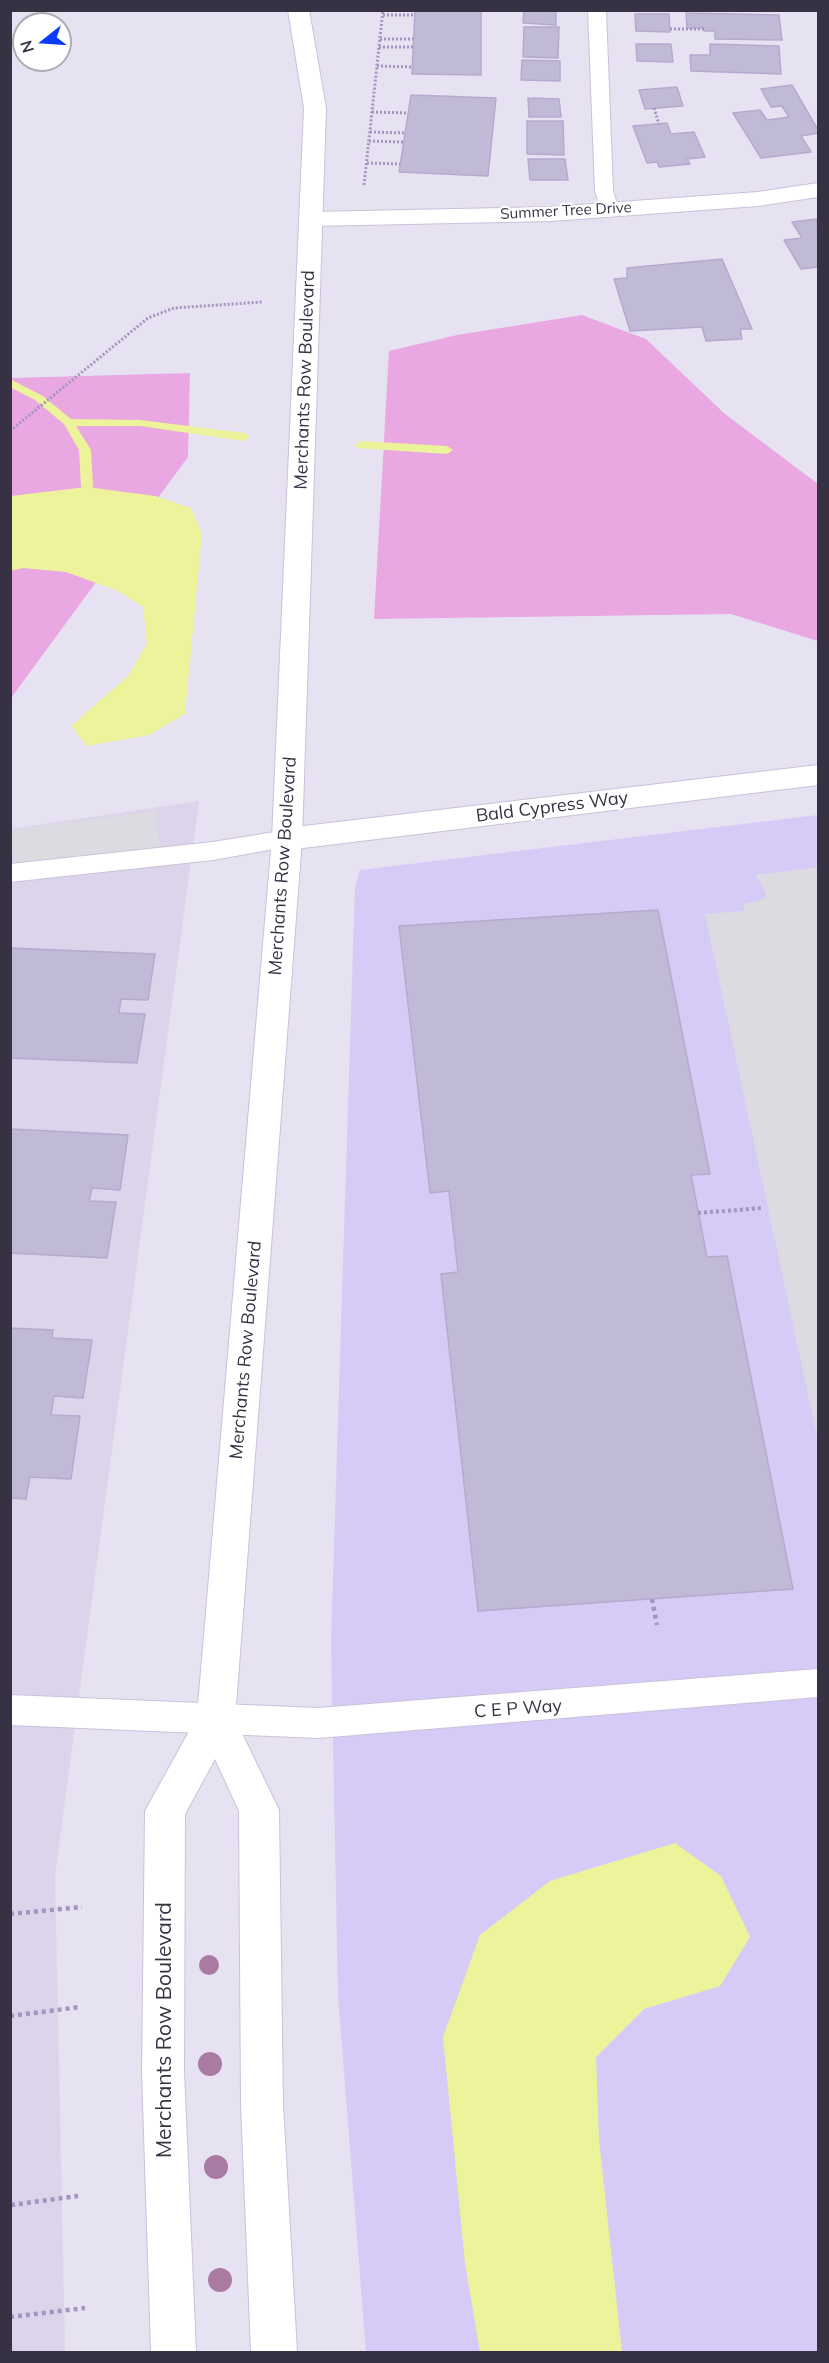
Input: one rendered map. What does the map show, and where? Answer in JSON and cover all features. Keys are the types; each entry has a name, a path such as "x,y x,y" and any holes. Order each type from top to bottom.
{"street":[{"name":"Merchants Row Boulevard","path":"173,2352 163,2071 165,1811 216,1720 287,839 315,108 298,10"},
{"name":"Summer Tree Drive","path":"312,219 609,210 758,199 819,190"},
{"name":"Bald Cypress Way","path":"287,839 819,775"},
{"path":"216,1720 259,1810 262,2104 274,2352"}],"lane":[{"path":"597,10 604,191 609,210"},
{"path":"10,873 213,851 287,839"},
{"name":"C E P Way","path":"10,1710 318,1723 536,1708 819,1683"}],"path":[{"path":"363,195 383,10"},
{"path":"383,15 414,15"},
{"path":"670,29 705,29"},
{"path":"380,39 413,39"},
{"path":"379,47 413,47"},
{"path":"377,66 412,67"},
{"path":"654,108 659,124"},
{"path":"372,112 408,113"},
{"path":"370,132 405,132"},
{"path":"369,141 403,142"},
{"path":"367,163 400,164"},
{"path":"10,431 148,318 174,308 217,303 262,302"},
{"path":"698,1213 762,1208"},
{"path":"652,1599 657,1625"},
{"path":"10,1914 81,1907"},
{"path":"10,2016 80,2007"},
{"path":"11,2205 78,2196"},
{"path":"10,2317 85,2308"}],"shaded area":[{"path":"582,315 646,339 725,414 818,484 818,641 731,614 374,619 389,351 457,335"},
{"path":"190,373 188,457 11,698 11,378"},
{"path":"87,487 155,496 191,508 202,534 185,714 149,735 87,746 71,726 128,676 147,644 143,607 118,591 66,572 23,568 10,571 11,496"},
{"path":"199,801 55,1875 65,2352 11,2352 11,829"},
{"path":"155,811 161,856 15,872 10,831"},
{"path":"818,815 818,2352 366,2352 338,1996 331,1640 355,887 360,870"},
{"path":"818,867 818,1441 705,914 744,911 744,904 764,899 766,894 756,875"},
{"path":"675,1843 721,1876 750,1937 720,1986 644,2009 596,2057 599,2140 622,2352 480,2352 465,2263 443,2037 480,1935 550,1881"}],"building":[{"path":"415,10 481,10 481,75 412,74"},
{"path":"524,10 556,10 556,25 523,23"},
{"path":"686,13 779,15 782,40 715,39 715,31 704,31 704,28 687,28"},
{"path":"635,14 669,14 670,32 636,31"},
{"path":"524,27 559,27 558,58 523,57"},
{"path":"636,44 671,44 673,62 637,61"},
{"path":"710,44 779,46 781,74 691,71 690,55 710,55"},
{"path":"522,60 560,61 560,81 521,80"},
{"path":"792,85 818,130 818,133 801,136 811,152 761,158 733,113 760,110 767,120 789,117 782,106 771,107 761,89"},
{"path":"677,87 683,106 645,109 639,90"},
{"path":"411,95 496,98 488,176 399,172"},
{"path":"528,98 559,99 561,117 529,117"},
{"path":"527,121 563,121 564,155 527,154"},
{"path":"667,123 671,134 694,132 705,157 687,159 690,164 659,167 657,162 647,163 633,126"},
{"path":"528,159 565,159 568,180 530,180"},
{"path":"817,219 818,267 801,269 784,240 802,238 792,222"},
{"path":"722,259 752,329 740,329 742,339 706,341 702,327 630,331 614,279 627,278 627,268"},
{"path":"658,910 710,1174 691,1175 707,1257 727,1256 793,1589 478,1611 441,1274 458,1272 449,1191 430,1193 399,926"},
{"path":"10,948 155,954 148,1000 121,999 119,1013 145,1014 137,1063 10,1058"},
{"path":"10,1129 128,1135 120,1190 92,1188 89,1201 116,1202 107,1258 10,1253"},
{"path":"10,1328 53,1330 52,1338 92,1340 83,1398 54,1396 51,1415 80,1416 71,1479 30,1477 26,1499 10,1498"}],"waterway":[{"path":"10,382 39,398 68,422"},
{"path":"68,422 140,423 244,437"},
{"path":"68,422 85,450 87,487"},
{"path":"361,445 447,450"}]}
